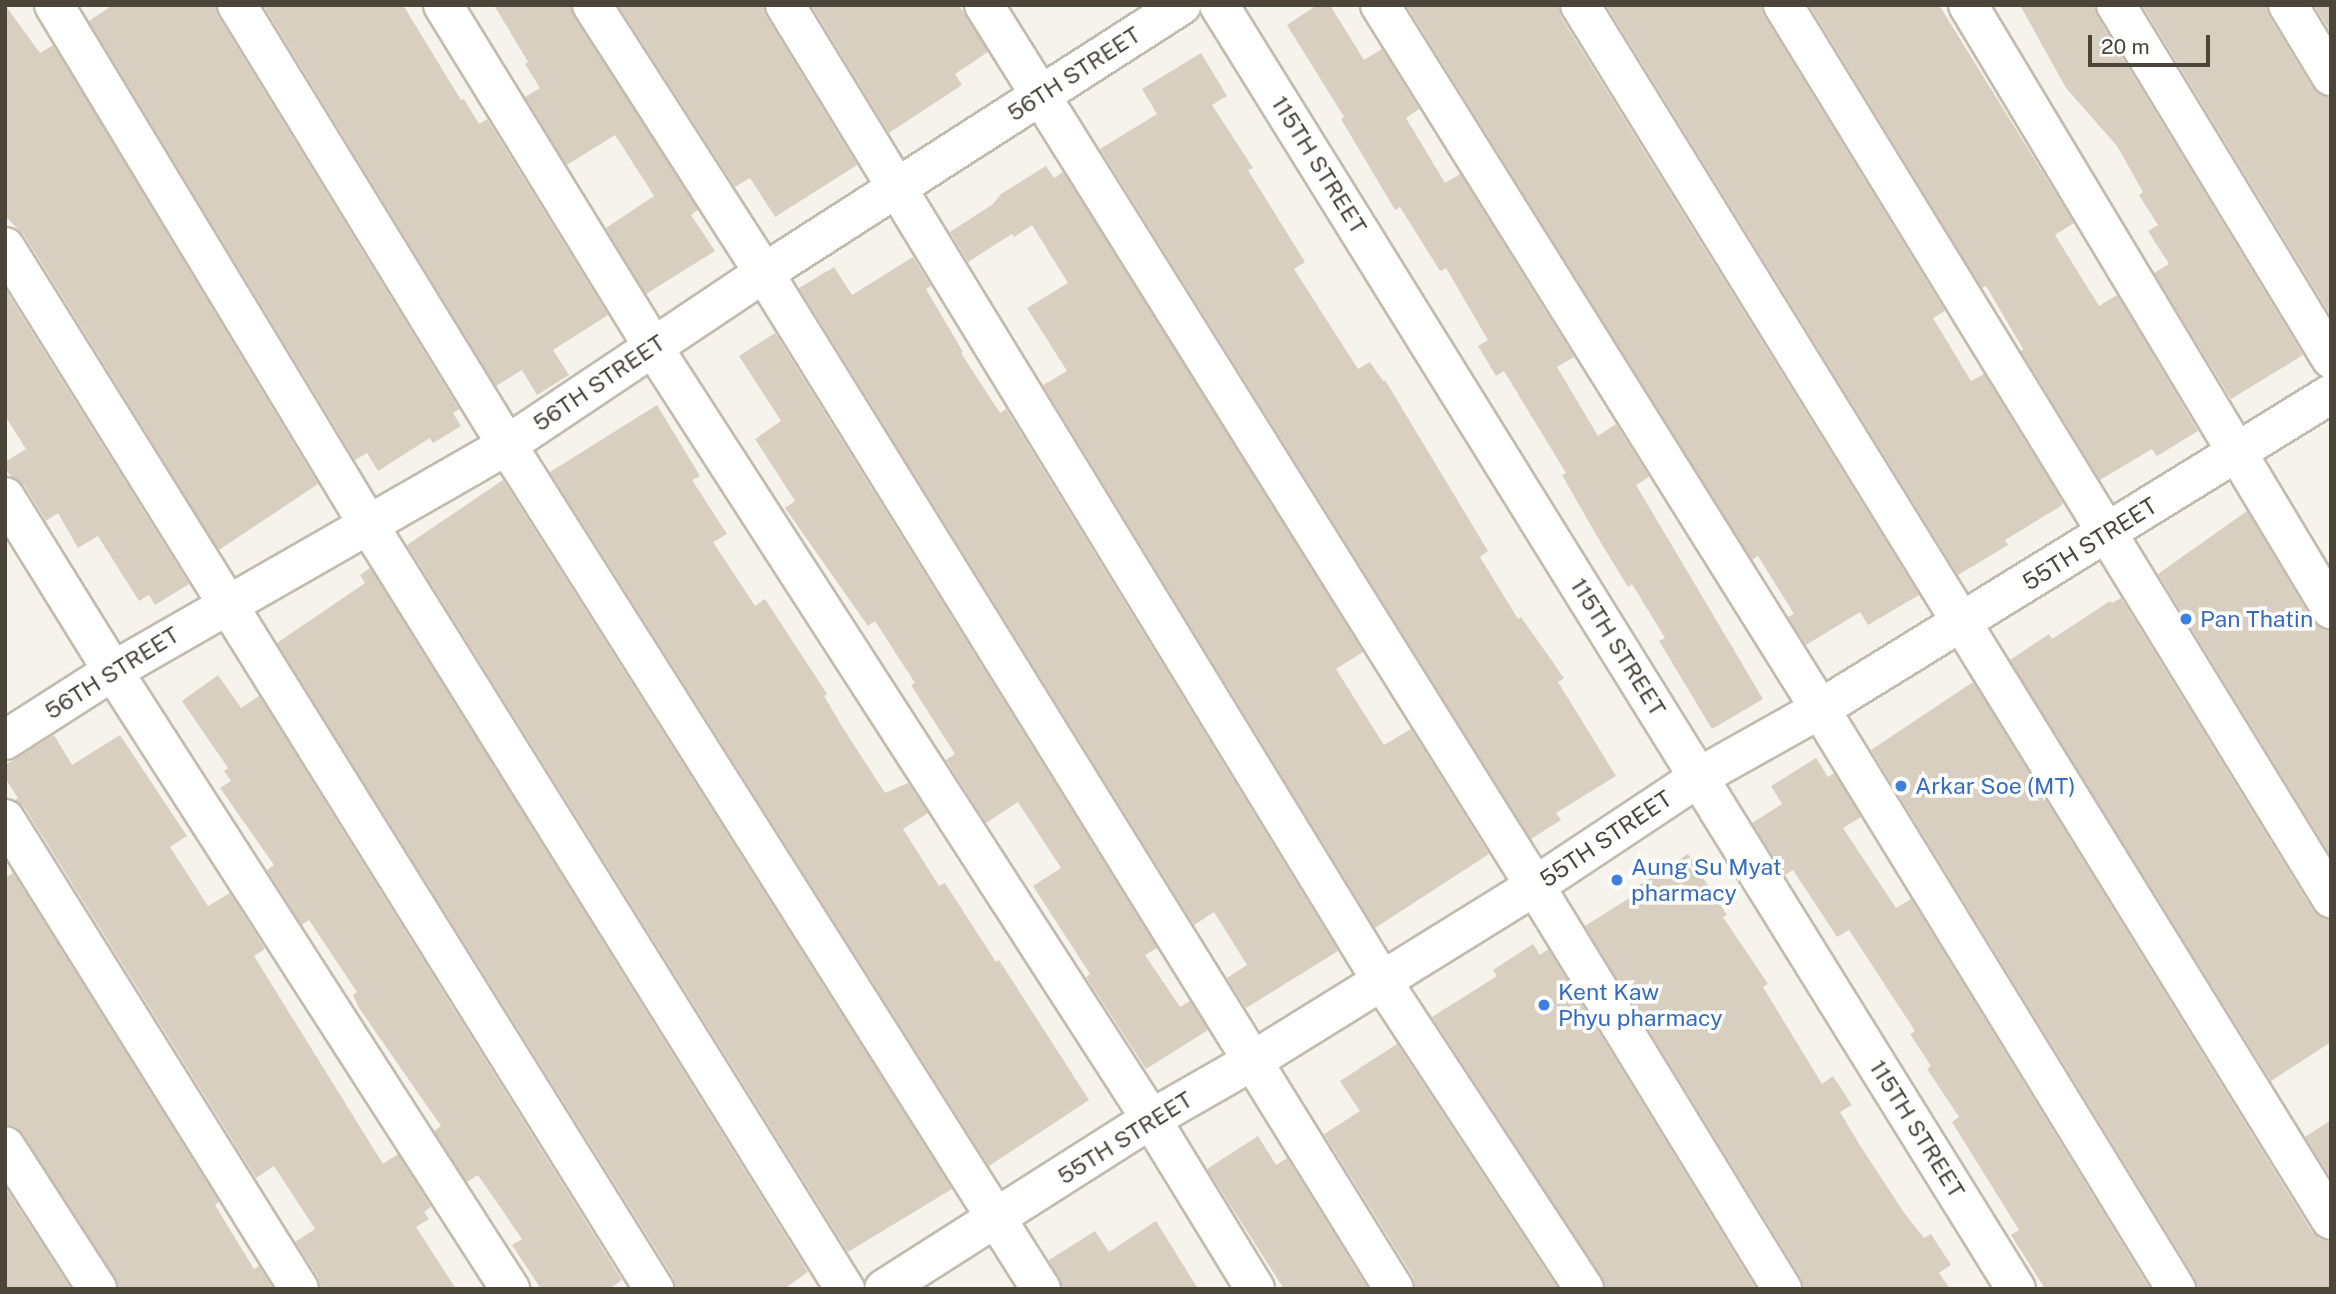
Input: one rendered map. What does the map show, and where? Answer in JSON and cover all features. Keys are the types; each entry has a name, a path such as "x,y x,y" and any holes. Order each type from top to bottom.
{"street":[{"path":"54,5 369,524 845,1289"},
{"path":"237,5 507,445 1041,1289"},
{"path":"443,5 653,347 1151,1119 1255,1289"},
{"path":"592,5 764,273 1394,1289"},
{"path":"785,5 1382,981 1584,1289"},
{"path":"984,5 1535,886 1782,1289"},
{"name":"56TH STREET","path":"5,740 113,671 228,603 507,445 764,273 1181,5"},
{"name":"115TH STREET","path":"1219,5 2016,1289"},
{"path":"1380,5 1820,709 2176,1289"},
{"path":"1580,5 2331,1220"},
{"path":"1783,5 2331,898"},
{"path":"1968,5 2331,609"},
{"path":"2116,5 2331,359"},
{"path":"2288,5 2331,76"},
{"path":"5,247 654,1289"},
{"name":"55TH STREET","path":"884,1289 1151,1119 1251,1062 1535,886 1699,777 1820,709 2331,394"},
{"path":"5,497 113,671 510,1289"},
{"path":"5,819 299,1289"},
{"path":"5,1146 97,1289"}],"building":[{"path":"5,5 40,53 53,45 318,484 219,550 24,235 5,216"},
{"path":"113,5 215,5 218,16 459,409 453,413 461,426 433,443 430,438 378,471 367,453 355,460 89,21"},
{"path":"263,5 403,5 461,100 464,99 479,124 487,119 608,315 553,350 569,375 537,395 522,370 496,386"},
{"path":"494,5 570,5 574,17 698,210 691,215 715,251 646,294 606,228 654,196 615,135 567,165 525,97 540,88 525,64 528,62"},
{"path":"618,5 763,5 766,16 857,165 775,217 750,178 735,187"},
{"path":"811,5 959,5 988,52 955,74 962,85 889,133"},
{"path":"1317,5 1330,5 1364,60 1382,49 1419,109 1406,118 1445,183 1460,174 1574,357 1557,367 1598,436 1616,424 1649,477 1636,485 1763,699 1712,729 1659,641 1665,638 1632,584 1628,587 1598,538 1562,475 1566,473 1504,371 1496,376 1478,346 1488,340 1446,268 1440,271 1400,207 1395,210 1341,119 1344,117 1287,25"},
{"path":"1406,5 1558,5 1561,17 1919,595 1868,625 1860,612 1806,645 1788,617 1794,614 1758,556 1752,560"},
{"path":"1606,5 1761,5 1764,16 1945,311 1933,318 1971,381 1984,374 2063,503 2061,506 2005,540 2008,545 1958,575"},
{"path":"1809,5 1939,5 2074,223 2055,235 2099,306 2117,295 2198,431 2157,456 2152,449 2100,480 2021,351 2023,349 1986,286 1982,288"},
{"path":"2020,5 2094,5 2097,16 2303,355 2231,399 2154,273 2169,264 2148,231 2158,225 2139,195 2143,192 2117,146 2066,88"},
{"path":"2142,5 2266,5 2269,16 2312,87 2331,99 2331,316"},
{"path":"2314,5 2331,5 2331,33"},
{"path":"1201,53 1227,96 1212,105 1253,168 1248,170 1305,262 1294,269 1358,369 1370,362 1383,381 1385,380 1488,551 1480,557 1518,619 1521,617 1564,678 1558,682 1616,776 1556,813 1561,820 1531,839 1100,149 1157,114 1142,89"},
{"path":"1046,166 1054,178 1063,172 1363,652 1336,669 1384,745 1411,729 1489,854 1375,928 1043,385 1067,371 1027,308 1068,283 1032,225 1014,237 1012,234 968,262 950,232 993,204 1001,194"},
{"path":"913,257 931,286 926,289 963,352 961,353 1000,413 1006,409 1338,951 1246,1008 1227,978 1247,965 1214,912 1194,925 799,288 834,267 852,295"},
{"path":"5,289 189,584 155,605 149,595 139,601 98,536 78,548 58,513 46,521 24,485 11,477 5,467 5,462 26,449 5,416"},
{"path":"775,333 1157,948 1145,955 1180,1007 1190,1001 1208,1030 1146,1069 1086,977 1090,974 1033,886 1061,868 1018,802 986,823 946,760 955,754 911,685 915,683 875,621 868,626 785,508 795,501 755,439 781,421 739,356"},
{"path":"657,405 700,476 692,480 727,534 713,542 755,606 765,599 827,694 824,696 885,793 908,783 928,813 903,829 939,886 945,883 996,962 999,960 1089,1100 989,1166 550,472"},
{"path":"503,480 952,1189 848,1252 407,545"},
{"path":"2247,511 2312,620 2320,628 2331,631 2331,856 2158,574"},
{"path":"370,568 808,1272 784,1289 676,1289 673,1277 277,643 365,583 360,575"},
{"path":"2121,598 2312,909 2320,917 2331,920 2331,1042 2271,1081 2010,660 2049,634 2052,639 2110,601 2112,603"},
{"path":"218,675 241,708 259,696 622,1280 609,1289 541,1289 512,1245 522,1239 478,1175 467,1182 434,1131 441,1126 359,1008 353,995 357,992 309,920 302,925 267,870 274,865 220,788 231,781 224,771 228,768 182,701"},
{"path":"1973,682 2312,1232 2320,1239 2331,1242 2331,1289 2198,1289 2195,1278 1871,750"},
{"path":"54,735 72,765 120,735 187,836 170,847 208,906 230,893 265,949 254,956 383,1164 398,1154 431,1207 424,1212 429,1219 416,1227 456,1289 321,1289 318,1277 295,1242 315,1229 274,1166 256,1178 24,807 15,800 18,798 5,778 5,765"},
{"path":"1816,758 1828,777 1834,773 1861,817 1843,828 1896,908 1911,899 2150,1289 2045,1289 2011,1235 2019,1230 1952,1122 1959,1117 1927,1069 1931,1066 1910,1034 1915,1031 1849,930 1837,937 1793,870 1785,875 1752,823 1782,804 1771,786"},
{"path":"1688,854 1727,915 1723,917 1768,984 1763,987 1822,1084 1833,1076 1852,1105 1840,1112 1861,1147 1905,1214 1924,1238 1931,1234 1951,1265 1939,1273 1950,1289 1804,1289 1801,1278 1585,926 1639,892 1636,887"},
{"path":"13,873 219,1202 215,1205 254,1269 259,1266 273,1289 119,1289 115,1277 23,1134 16,1127 5,1124 5,878"},
{"path":"1533,944 1540,955 1548,949 1756,1289 1606,1289 1602,1277 1432,1017 1497,976 1493,970"},
{"path":"1397,1044 1558,1289 1416,1289 1413,1277 1324,1134 1360,1111 1340,1081"},
{"path":"2331,1120 2331,1178 2305,1137"},
{"path":"1258,1136 1276,1165 1287,1158 1368,1289 1284,1289 1207,1169"},
{"path":"5,1187 71,1289 5,1289"},
{"path":"1156,1221 1198,1289 1063,1289 1049,1260 1095,1231 1109,1252"}],"place":[{"name":"Pan Thatin","path":"2186,619"},
{"name":"Arkar Soe (MT)","path":"1901,786"},
{"name":"Aung Su Myat pharmacy","path":"1617,880"},
{"name":"Kent Kaw Phyu pharmacy","path":"1544,1005"}]}
